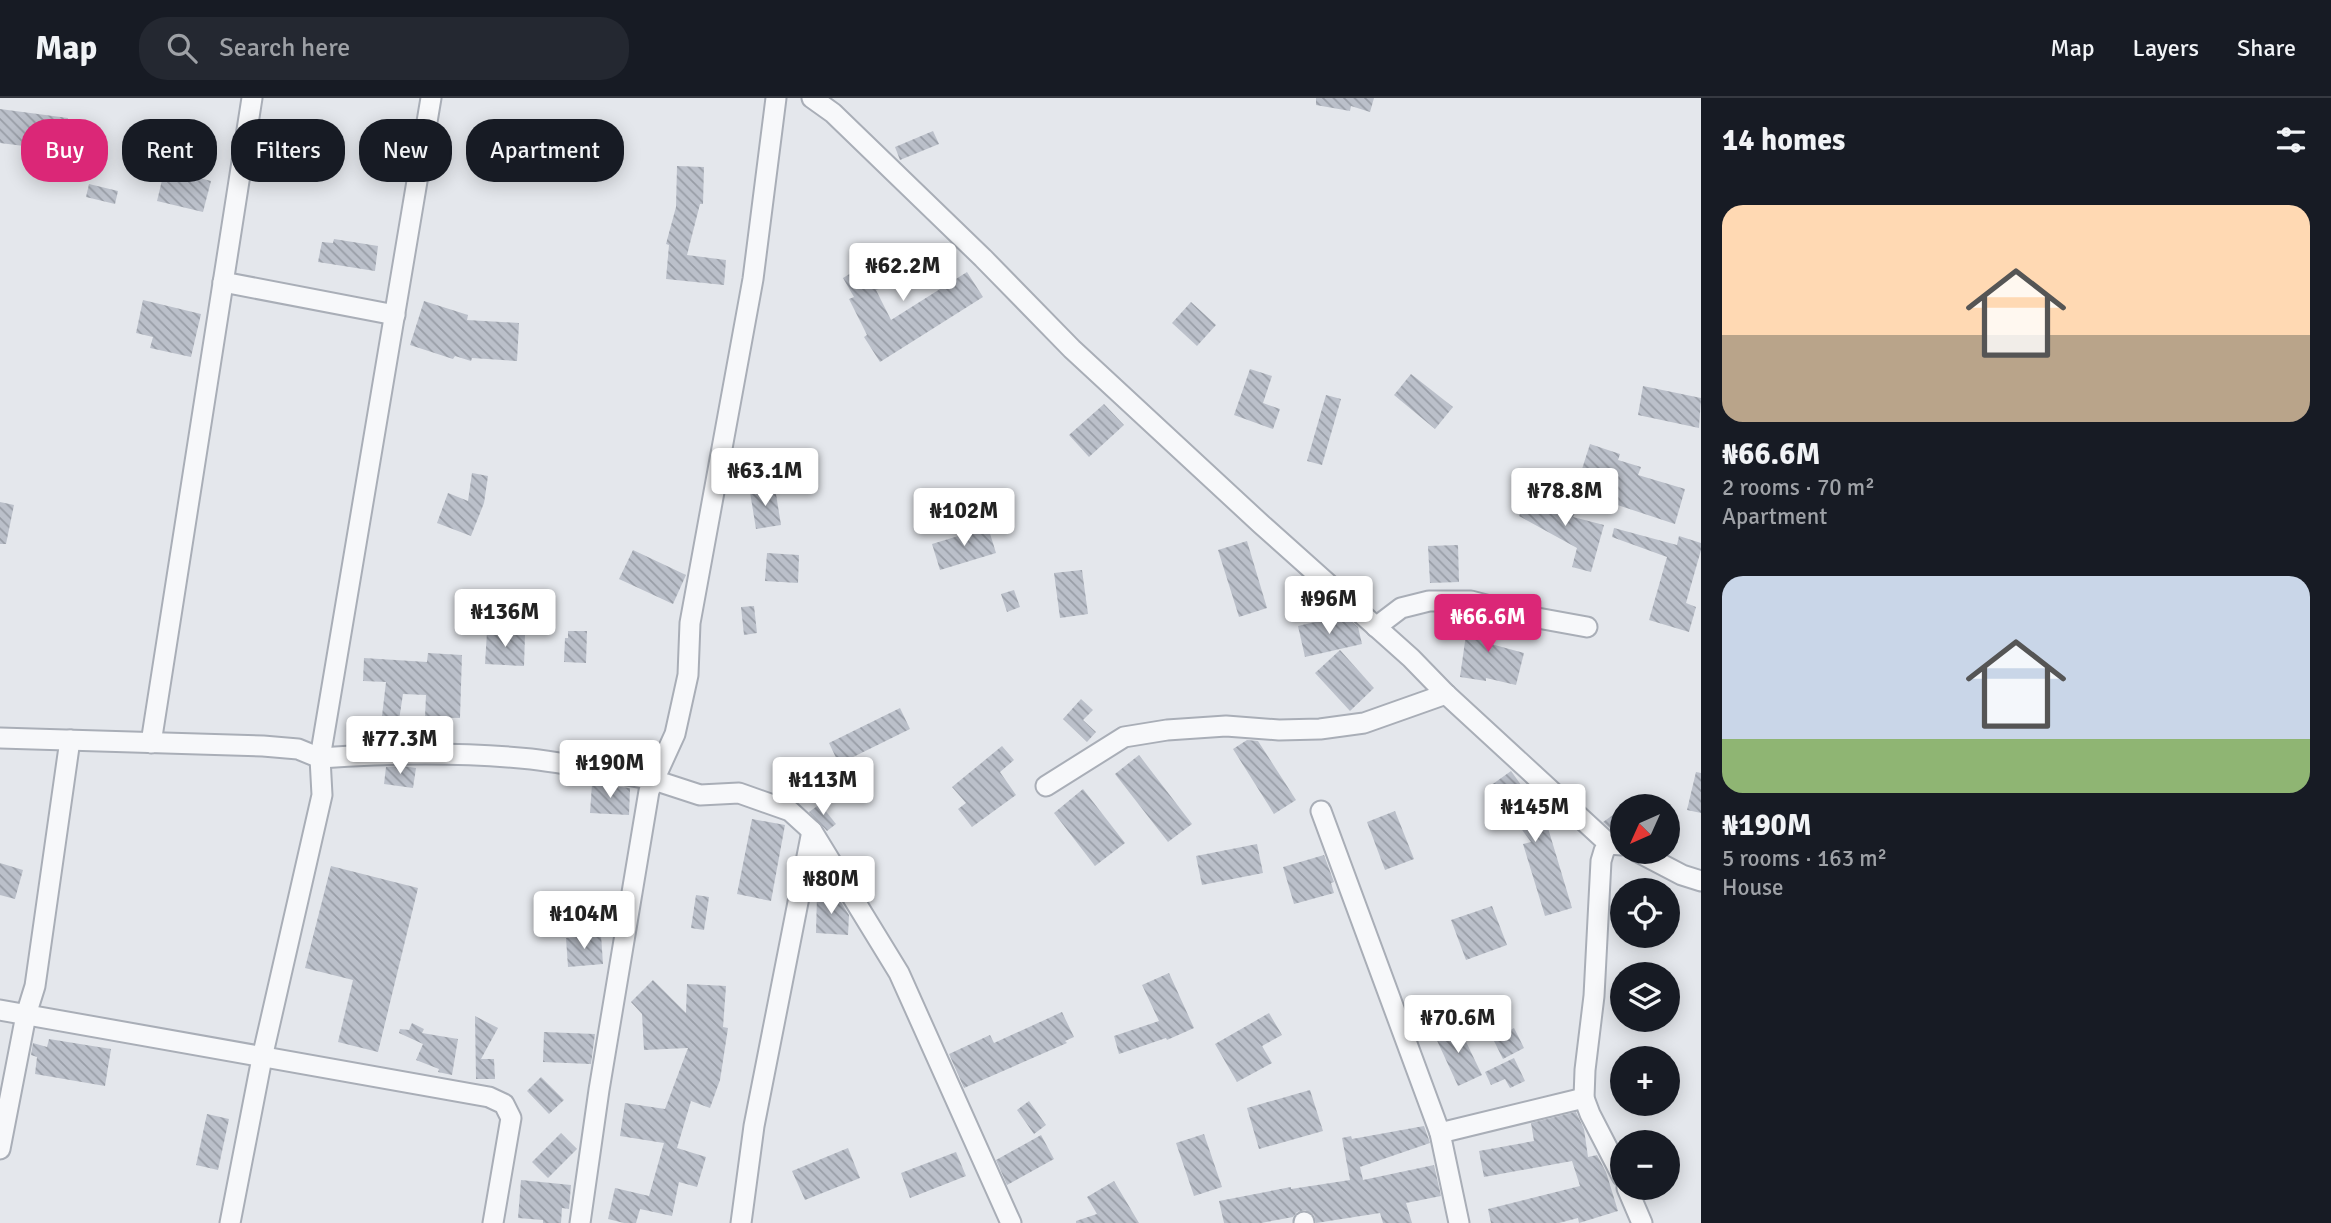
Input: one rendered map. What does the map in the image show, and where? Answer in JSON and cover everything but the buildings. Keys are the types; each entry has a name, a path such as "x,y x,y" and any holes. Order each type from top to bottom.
{"street":[{"path":"151,743 252,98"},
{"path":"230,1223 262,1058 322,795 320,758 431,98"},
{"path":"580,1223 603,1063 649,791 675,734 688,675 690,624 753,279 776,98"},
{"path":"812,98 833,113 983,257 1072,349 1446,694 1610,839"},
{"path":"223,282 395,315"},
{"path":"1376,627 1401,608 1429,601 1471,601 1532,617 1587,627"},
{"path":"1046,786 1124,737 1167,730 1226,726 1279,730 1353,725 1446,694"},
{"path":"0,738 263,746 298,749 320,758 373,754 436,754 532,760 654,780 700,795 739,793 790,811 811,831 899,973 1011,1223"},
{"path":"0,1149 26,1015 35,986 69,740"},
{"path":"1321,811 1440,1133 1459,1223"},
{"path":"741,1223 754,1126 811,831"},
{"path":"1610,848 1604,851 1601,861 1594,996 1584,1098 1610,1153"},
{"path":"1660,864 1682,876 1701,881"},
{"path":"0,1010 489,1097 505,1104 511,1118 493,1223"},
{"path":"1440,1133 1584,1098"},
{"path":"1632,1200 1642,1223"}]}
